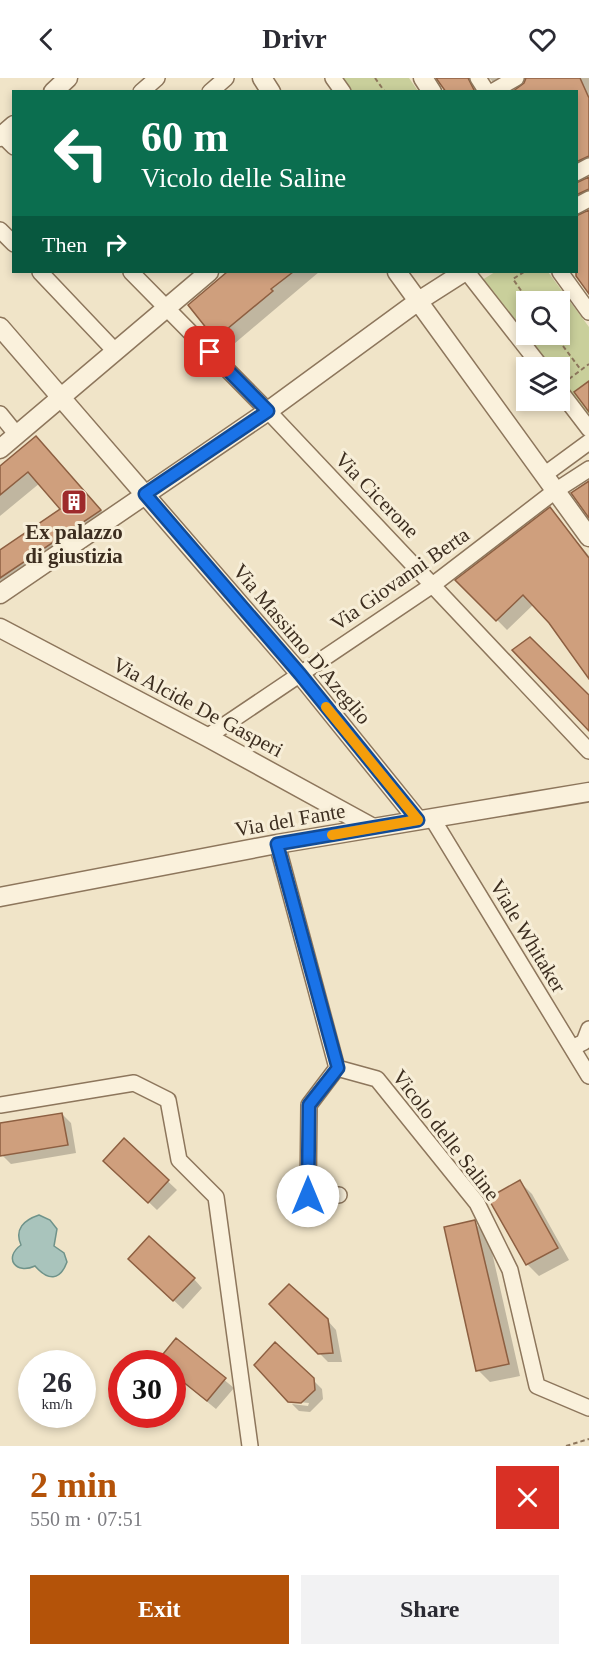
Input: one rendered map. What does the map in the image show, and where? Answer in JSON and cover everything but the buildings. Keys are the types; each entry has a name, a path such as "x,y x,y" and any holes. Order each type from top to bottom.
{"street":[{"path":"55,90 68,78"},
{"path":"143,90 157,78"},
{"path":"212,90 226,78"},
{"path":"495,90 516,78"},
{"path":"0,230 12,242"},
{"path":"41,273 115,351"},
{"name":"Via Cicerone","path":"132,273 434,584 589,751"},
{"path":"0,449 62,392 115,351 205,273"},
{"path":"398,273 589,537"},
{"path":"0,594 150,493 268,411 417,302 462,273 533,357"},
{"path":"561,273 589,312"},
{"path":"0,327 62,392"},
{"name":"Via Massimo D'Azeglio","path":"62,392 425,819"},
{"path":"570,399 589,429"},
{"path":"0,414 22,430"},
{"path":"544,475 589,442"},
{"name":"Via Giovanni Berta","path":"207,737 434,584 555,490 589,469"},
{"name":"Via Alcide De Gasperi","path":"0,628 373,828"},
{"name":"Via del Fante","path":"0,897 277,844 589,792"},
{"name":"Viale Whitaker","path":"425,819 589,1076"},
{"path":"277,844 338,1068 309,1105 308,1196 339,1195"},
{"path":"572,1048 584,1042 589,1029"},
{"name":"Vicolo delle Saline","path":"338,1068 377,1079 477,1203 510,1270 537,1386 589,1408"},
{"path":"0,1105 134,1083 168,1100 179,1160 216,1197 250,1446"}],"path":[{"path":"522,273 513,279 522,291"},
{"path":"562,345 581,370"},
{"path":"570,379 589,364"},
{"path":"566,1446 589,1439"}],"green space":[{"path":"342,78 409,78 417,90 351,90"},
{"path":"493,273 549,273 562,291 516,291 516,324 482,280"},
{"path":"570,302 589,327 589,419 570,393 570,357 542,357 533,345 570,345"}],"water":[{"path":"39,1215 50,1220 57,1229 54,1246 64,1253 67,1262 57,1276 44,1274 35,1266 22,1268 14,1264 13,1255 21,1245 19,1234 22,1226"}],"slow traffic":[{"path":"326,707 418,820 332,835"}],"place":[{"name":"Ex palazzo di giustizia","path":"74,502"}],"route":[{"path":"210,352 268,411 145,494 300,674 418,820 277,844 338,1068 309,1105 308,1196"}]}
